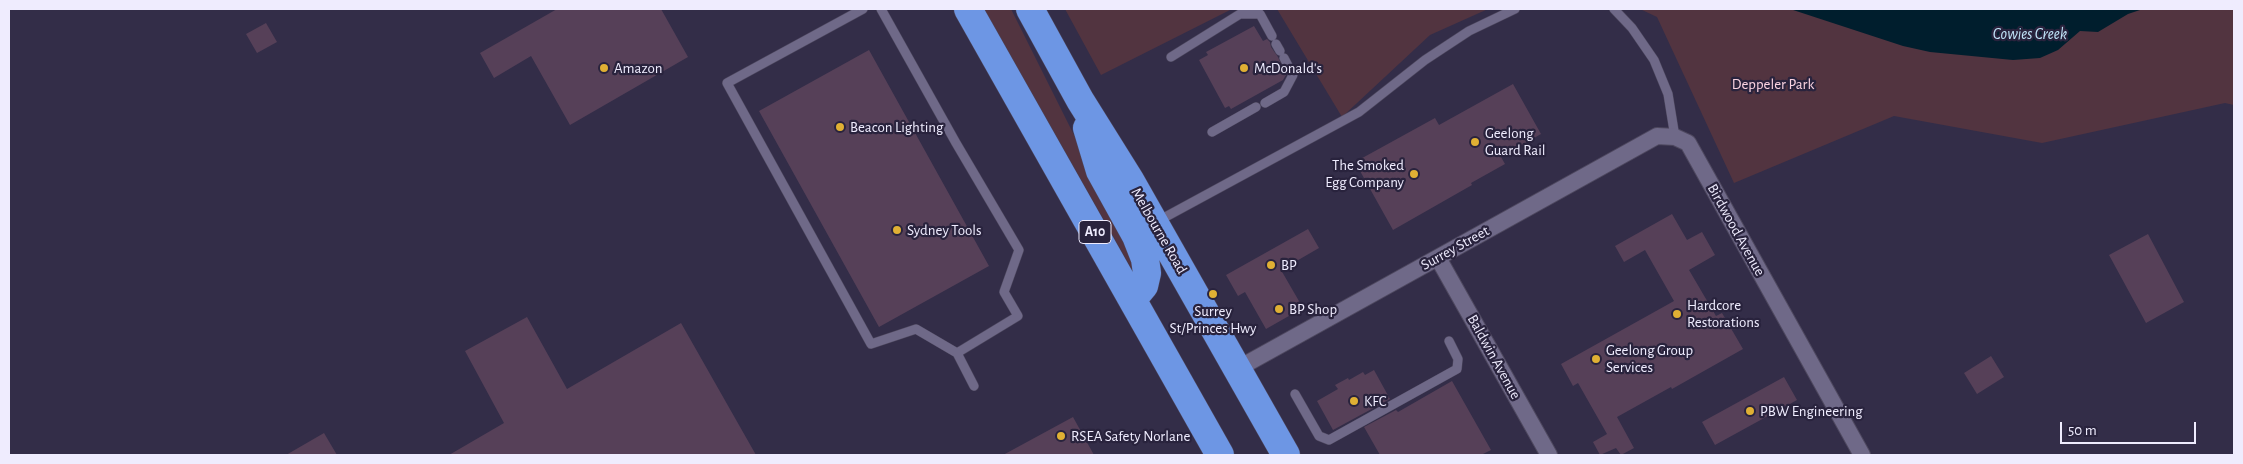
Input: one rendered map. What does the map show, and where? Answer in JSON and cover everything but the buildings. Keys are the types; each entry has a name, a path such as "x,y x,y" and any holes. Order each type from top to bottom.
{"highway":[{"name":"A10","path":"968,9 1220,455"},
{"name":"Melbourne Road","path":"1030,9 1080,100 1154,223 1286,455"},
{"path":"1080,100 1100,171 1146,258 1144,286 1133,300"}],"street":[{"name":"Surrey Street","path":"1237,369 1657,136 1675,136"},
{"name":"Birdwood Avenue","path":"1675,136 1688,143 1862,455"},
{"name":"Baldwin Avenue","path":"1438,258 1549,455"}],"lane":[{"path":"863,9 727,82 871,344 916,329 957,353 974,386"},
{"path":"881,9 956,143 1019,250 1004,292 1018,316 957,353"},
{"path":"1154,223 1359,112 1426,60 1469,31 1515,9"},
{"path":"1614,9 1632,28 1654,60 1668,94 1675,136"},
{"path":"1171,57 1240,14 1260,14 1293,75 1284,92 1212,132"},
{"path":"1295,394 1319,436 1330,440 1457,369 1458,359 1449,341"}],"green space":[{"path":"984,9 1011,9 1078,143 1132,243 1134,273"},
{"path":"1065,9 1232,9 1101,75"},
{"path":"1277,9 1488,9 1430,35 1342,117"},
{"name":"Deppeler Park","path":"1640,9 2234,9 2234,105 2225,103 2042,143 1894,116 1734,183 1657,17"}],"water":[{"name":"Cowies Creek","path":"1790,9 2143,9 2128,14 2098,32 2080,31 2058,50 2040,58 2013,60 1930,52 1903,46"}],"place":[{"name":"Amazon","path":"604,68"},
{"name":"McDonald's","path":"1244,68"},
{"name":"Beacon Lighting","path":"840,127"},
{"name":"Geelong Guard Rail","path":"1475,142"},
{"name":"The Smoked Egg Company","path":"1414,174"},
{"name":"Sydney Tools","path":"897,230"},
{"name":"BP","path":"1271,265"},
{"name":"Surrey St/Princes Hwy","path":"1213,294"},
{"name":"BP Shop","path":"1279,309"},
{"name":"Hardcore Restorations","path":"1677,314"},
{"name":"Geelong Group Services","path":"1596,359"},
{"name":"KFC","path":"1354,401"},
{"name":"PBW Engineering","path":"1750,411"},
{"name":"RSEA Safety Norlane","path":"1061,436"}]}
